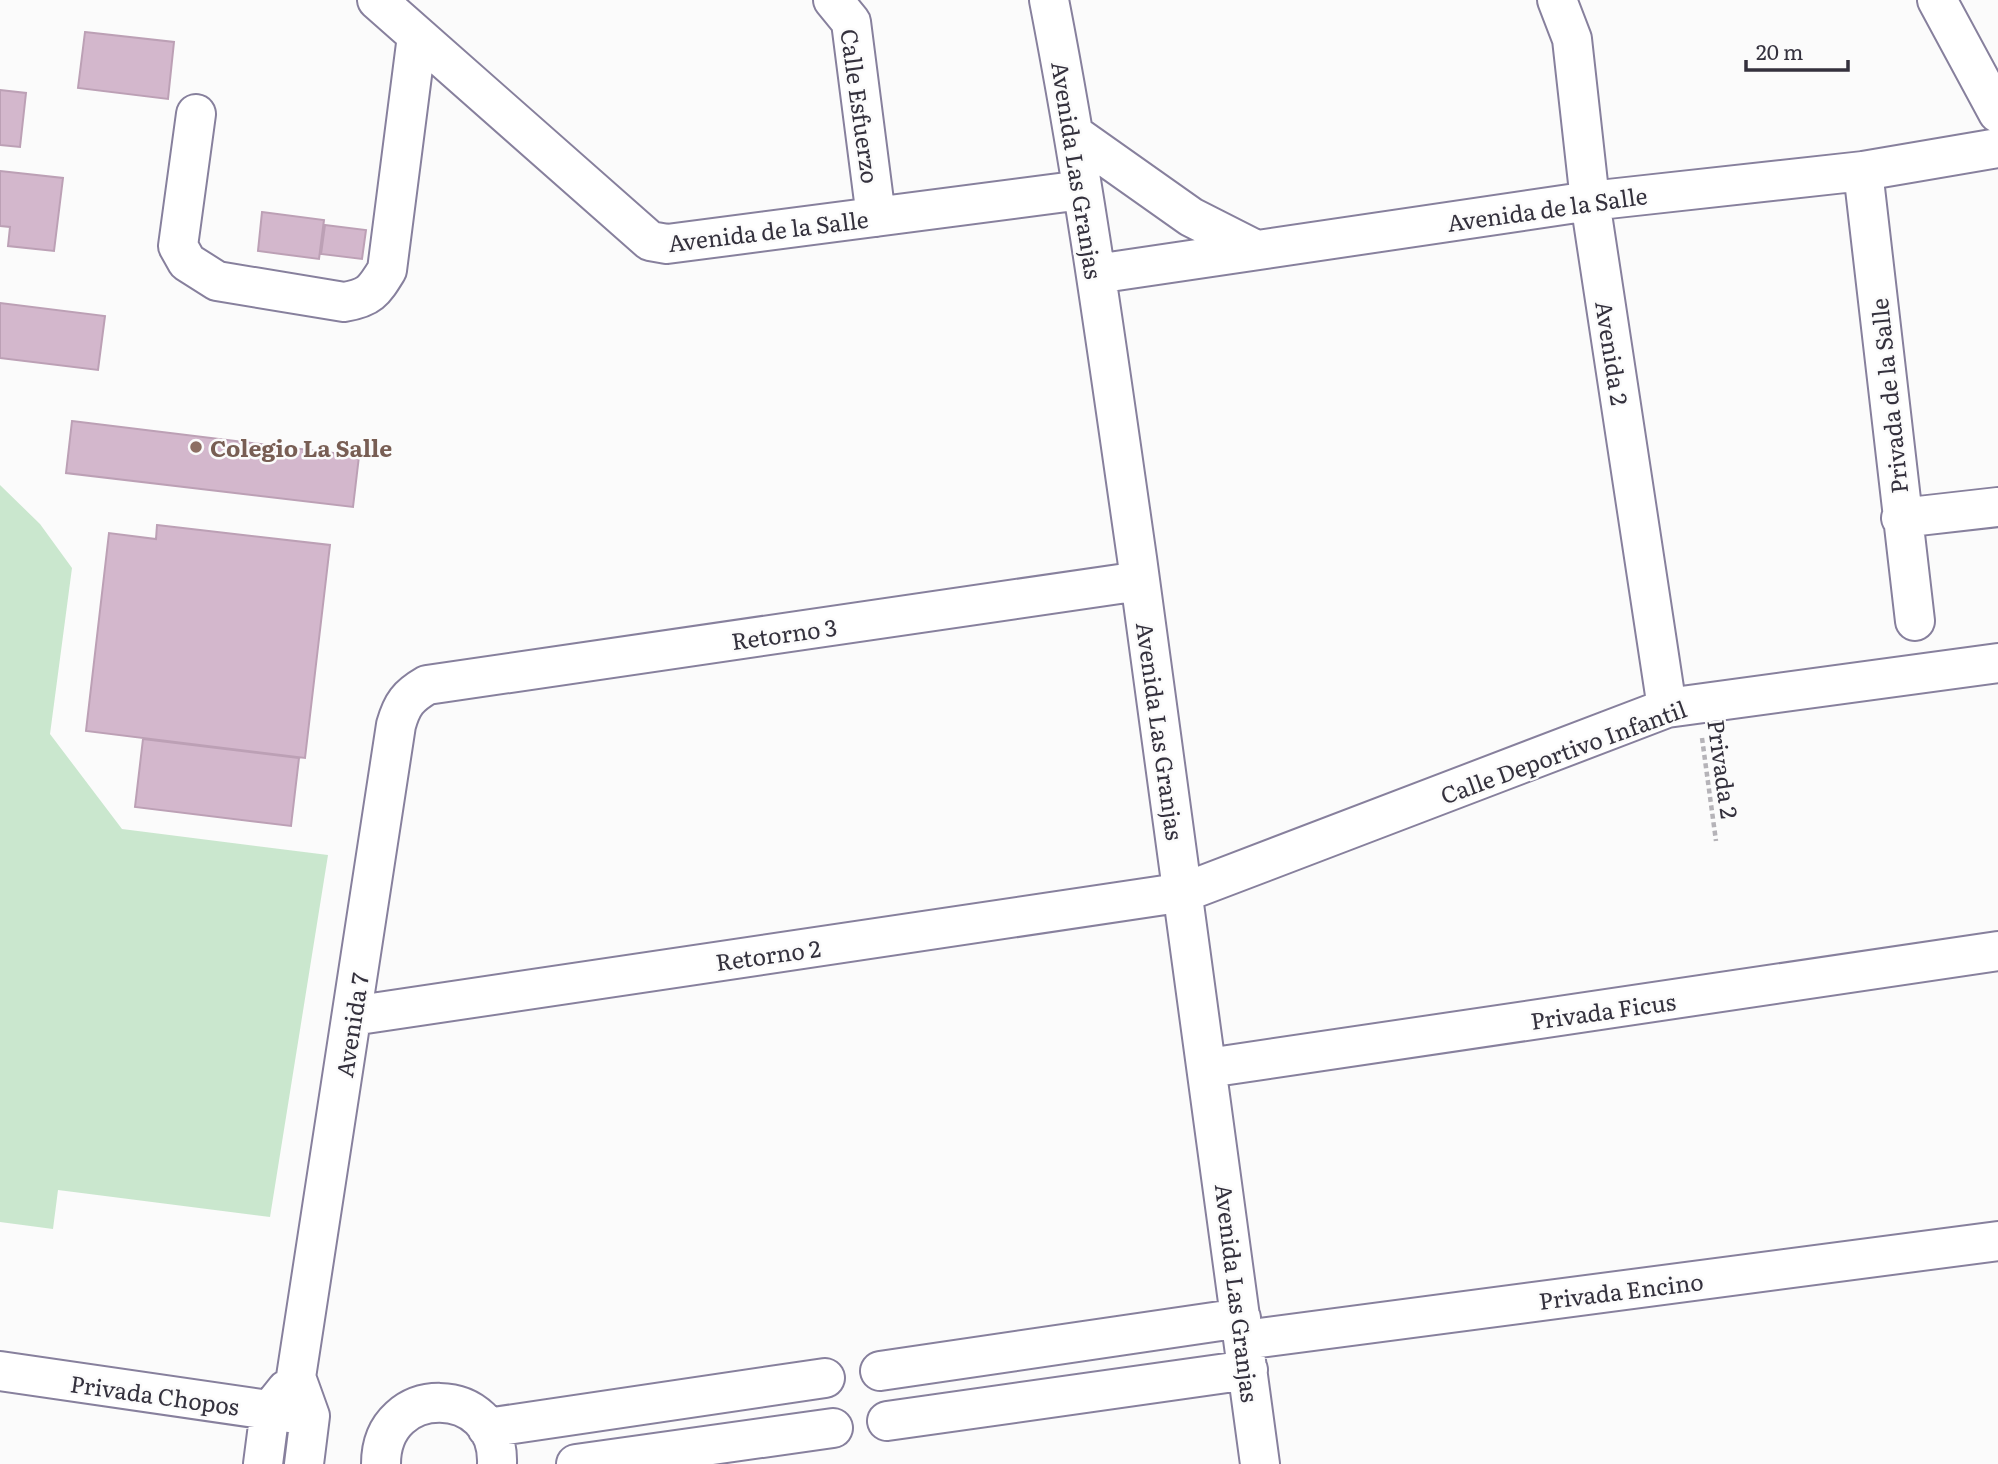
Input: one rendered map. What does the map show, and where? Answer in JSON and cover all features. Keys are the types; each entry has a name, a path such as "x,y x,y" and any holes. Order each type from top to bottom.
{"street":[{"name":"Avenida de la Salle","path":"377,0 650,242 667,244 1082,190"},
{"name":"Calle Esfuerzo","path":"834,0 851,22 876,217"},
{"name":"Avenida Las Granjas","path":"1049,0 1075,135 1096,274 1185,892 1260,1464"},
{"name":"Avenida 2","path":"1557,0 1572,39 1590,201 1682,705"},
{"path":"1937,0 1998,113"},
{"path":"196,114 178,246 187,262 217,281 344,302 362,299 376,289 387,270 417,36"},
{"path":"1075,135 1191,216 1256,250"},
{"name":"Avenida de la Salle","path":"1096,274 1590,201 1863,171 1998,148"},
{"name":"Privada de la Salle","path":"1863,171 1915,621"},
{"path":"1901,518 1998,507"},
{"name":"Retorno 3","path":"427,685 1140,581"},
{"name":"Calle Deportivo Infantil","path":"1185,892 1682,705 1998,663"},
{"name":"Avenida 7","path":"304,1464 310,1416 296,1377 396,725 402,705 412,694 427,685"},
{"name":"Retorno 2","path":"352,1016 1185,892"},
{"name":"Privada Ficus","path":"1208,1068 1998,951"},
{"name":"Privada Encino","path":"1244,1343 1998,1241"},
{"path":"880,1371 1244,1343"},
{"path":"887,1421 1244,1343"},
{"path":"849,1362 862,1362 875,1366 880,1371 892,1386 894,1399 887,1421 876,1432 863,1436 850,1436 833,1428 821,1413 818,1400 825,1378 837,1367 849,1362"},
{"name":"Privada Chopos","path":"0,1371 310,1416"},
{"name":"Avenida 7","path":"262,1464 270,1410 296,1377"},
{"path":"487,1428 825,1378"},
{"path":"381,1464 381,1451 386,1435 396,1421 408,1410 440,1402 457,1405 472,1412 487,1428 495,1445 497,1464"},
{"path":"576,1464 833,1428"}],"path":[{"name":"Privada 2","path":"1682,705 1716,841"}],"green space":[{"path":"0,485 40,524 72,568 50,734 122,829 328,855 270,1217 58,1190 53,1229 0,1222"}],"building":[{"path":"85,32 174,42 168,99 78,88"},
{"path":"0,90 26,93 20,147 0,145"},
{"path":"0,171 63,178 54,251 8,246 10,227 0,226"},
{"path":"262,212 324,220 319,259 258,251"},
{"path":"325,225 366,230 362,259 321,254"},
{"path":"0,303 105,316 98,370 0,358"},
{"path":"72,421 359,456 353,507 66,473"},
{"path":"157,525 330,545 305,758 86,731 109,533 156,539"},
{"path":"143,739 299,758 291,826 135,807"}],"place":[{"name":"Colegio La Salle","path":"196,447"}]}
